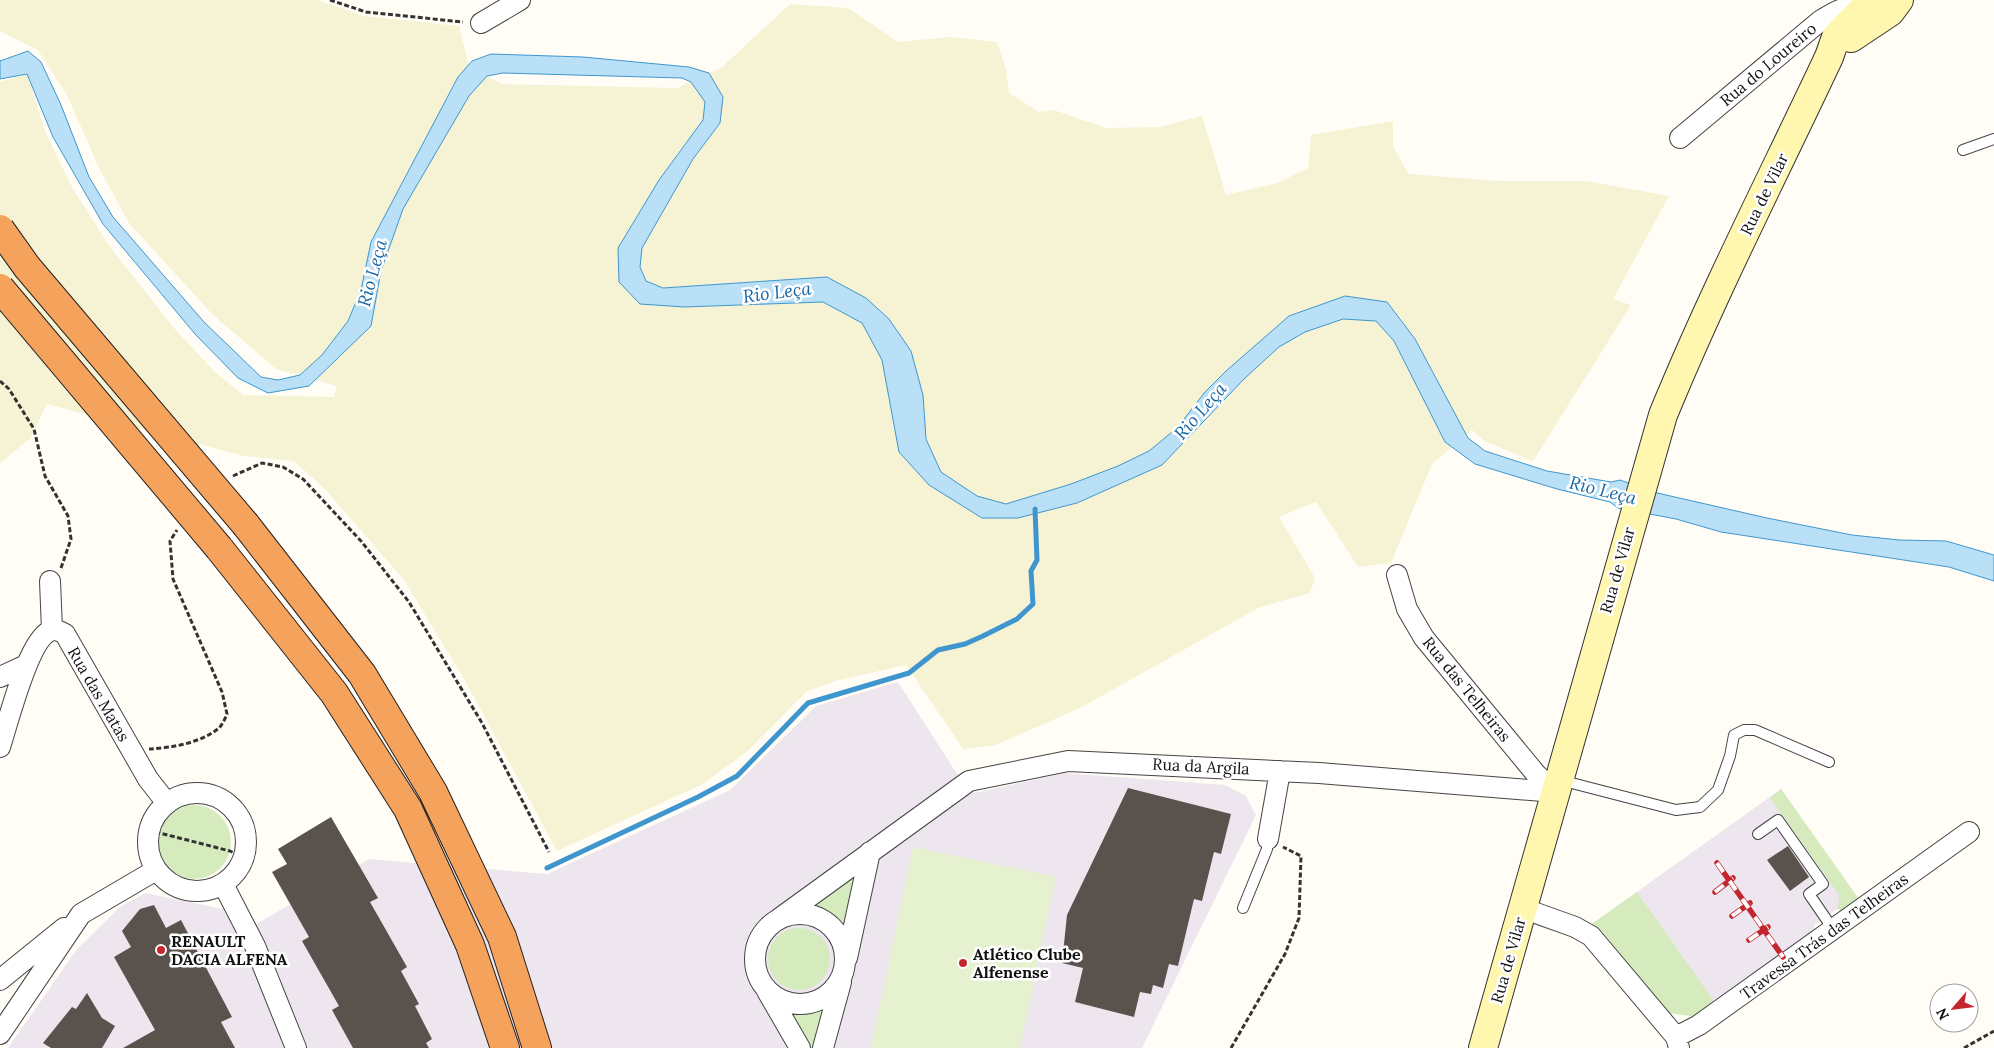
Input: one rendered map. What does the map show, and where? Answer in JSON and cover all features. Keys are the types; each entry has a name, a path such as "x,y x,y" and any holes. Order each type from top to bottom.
{"highway":[{"path":"0,230 27,267 246,525 362,674 433,792 502,937 537,1048"},
{"path":"0,288 218,548 334,693 408,809 470,944 505,1048"}],"street":[{"path":"481,23 520,0"},
{"name":"Rua de Vilar","path":"1829,57 1851,38 1890,12 1899,0"},
{"name":"Rua de Vilar","path":"1483,1048 1642,480 1663,415 1694,339 1829,57 1836,37 1867,4"},
{"name":"Rua do Loureiro","path":"1680,138 1820,20 1834,12 1852,6 1867,4"},
{"name":"Rua das Telheiras","path":"1397,575 1407,609 1424,638 1536,774 1557,786"},
{"path":"0,747 26,665 42,638 52,630 50,581"},
{"name":"Rua das Matas","path":"52,630 58,630 65,634 148,779 166,802"},
{"path":"0,677 26,665"},
{"name":"Rua da Argila","path":"800,1048 761,980 756,966 755,952 764,932 780,918 969,781 1068,761 1557,786"},
{"path":"1268,839 1280,771"},
{"path":"194,792 209,794 222,800 234,809 241,820 246,839 244,858 236,872 224,884 210,890 194,892 179,888 166,881 156,870 150,858 147,844 148,830 155,815 166,802 179,795 194,792"},
{"name":"Travessa Trás das Telheiras","path":"1677,1042 1969,832"},
{"path":"823,1048 844,969 870,852"},
{"path":"0,980 81,914 156,870"},
{"path":"224,884 255,946 285,1016 296,1048"},
{"path":"1522,908 1575,927 1591,936 1677,1042"},
{"path":"0,1034 81,914"},
{"path":"761,980 770,992 782,1000 796,1004 810,1003 824,998 835,988 844,969 845,948 839,935 830,924 820,917 807,914 793,914 780,918"}],"lane":[{"path":"1964,150 1994,139"},
{"path":"1557,786 1676,810 1700,807 1718,790 1730,756 1734,735 1744,730 1755,730 1829,762"},
{"path":"1758,834 1778,820 1823,884 1809,894 1833,929"},
{"path":"1243,908 1268,839"}],"path":[{"path":"330,0 366,12 481,23"},
{"path":"0,381 8,389 34,429 45,476 68,516 71,539 60,571 50,581"},
{"path":"148,830 230,851 244,858"},
{"path":"1231,1048 1285,954 1298,918 1301,856 1268,839"},
{"path":"1964,1048 1994,1031"}],"shaded area":[{"path":"0,0 318,0 364,16 459,26 469,66 502,84 677,88 721,68 790,4 848,8 898,42 950,37 997,42 1006,69 1009,93 1039,112 1054,110 1106,128 1159,127 1202,116 1226,195 1277,183 1308,168 1311,135 1393,121 1393,147 1409,174 1498,181 1586,181 1669,196 1613,299 1631,305 1533,461 1484,441 1472,430 1432,464 1391,563 1358,567 1316,502 1279,517 1315,578 1310,593 1260,607 1082,707 996,745 963,749 906,665 835,681 806,692 749,750 703,784 557,851 464,679 404,580 325,489 294,461 244,456 47,404 30,439 0,463 0,82 27,74 46,134 73,189 108,244 173,327 216,373 243,395 334,397 337,386 276,369 213,315 129,223 98,166 68,97 38,50 0,31"},
{"path":"898,682 970,794 1064,773 1225,785 1246,796 1256,815 1142,1048 8,1048 77,949 121,906 146,893 223,909 237,935 369,859 547,874 730,790 816,706"},
{"path":"1781,789 1861,902 1845,913 1837,909 1814,925 1815,934 1698,1017 1602,932 1589,926"}],"green space":[{"path":"1781,789 1861,902 1845,913 1838,909 1839,895 1770,798"},
{"path":"194,805 208,808 220,816 228,828 231,842 228,856 220,868 208,876 194,879 180,876 168,868 160,856 157,842 160,828 168,816 180,808"},
{"name":"Atlético Clube Alfenense","path":"913,847 1056,877 1020,1048 871,1048"},
{"path":"855,877 844,926 829,913 813,906"},
{"path":"1637,892 1716,1004 1698,1017 1668,1013 1602,932 1589,926"},
{"path":"793,928 805,928 821,937 828,947 830,959 828,971 821,981 805,990 793,990 782,985 773,976 768,965 768,953 773,942 782,933"},
{"path":"824,1008 818,1048 808,1048 791,1015 813,1013"}],"water":[{"name":"Rio Leça","path":"28,51 41,62 61,105 89,177 113,217 204,322 261,377 278,380 300,375 322,355 348,321 361,290 371,242 458,77 472,61 491,54 583,57 689,67 709,73 723,97 720,123 693,159 642,248 640,267 646,281 663,288 827,277 866,298 889,319 911,351 923,395 926,439 941,472 977,496 1006,504 1071,484 1118,466 1149,451 1177,428 1205,392 1226,371 1289,316 1345,296 1387,302 1415,339 1468,438 1485,451 1547,471 1611,482 1620,480 1653,492 1852,535 1899,540 1946,541 1994,555 1994,581 1949,567 1721,532 1676,519 1618,508 1610,502 1557,489 1475,464 1445,442 1394,341 1376,321 1343,319 1305,332 1279,347 1245,378 1162,465 1077,503 1018,518 982,518 929,485 899,452 882,360 862,323 823,302 684,307 640,304 619,282 618,248 659,180 703,120 705,102 691,82 682,78 503,73 487,76 469,96 403,209 381,271 371,326 309,386 268,393 238,378 195,334 103,224 53,137 27,74 0,79 0,61"}],"building":[{"path":"1128,788 1231,814 1221,854 1214,852 1202,901 1194,899 1178,966 1169,964 1163,988 1153,985 1151,994 1140,992 1134,1017 1075,1002 1083,968 1062,963 1067,915"},
{"path":"331,817 378,898 370,902 407,967 401,971 419,1004 415,1006 432,1039 426,1043 429,1048 353,1048 332,1010 339,1006 302,941 309,937 272,872 287,864 278,849"},
{"path":"1788,846 1809,877 1790,891 1767,860"},
{"path":"154,905 166,928 181,920 232,1017 221,1022 235,1048 123,1048 155,1030 114,957 131,947 122,931 140,909"},
{"path":"87,993 102,1018 115,1026 102,1048 51,1048 43,1043 72,1007 76,1009"}],"waterway":[{"path":"547,868 698,797 737,776 808,703 909,673 938,650 965,644 1017,619 1033,604 1031,571 1037,560 1035,509"}],"railway":[{"path":"1717,863 1783,957"},
{"path":"1715,892 1733,878"},
{"path":"1732,916 1750,903"},
{"path":"1749,940 1768,927"}],"place":[{"name":"RENAULT DACIA ALFENA","path":"161,950"},
{"name":"Atlético Clube Alfenense","path":"963,963"}]}
